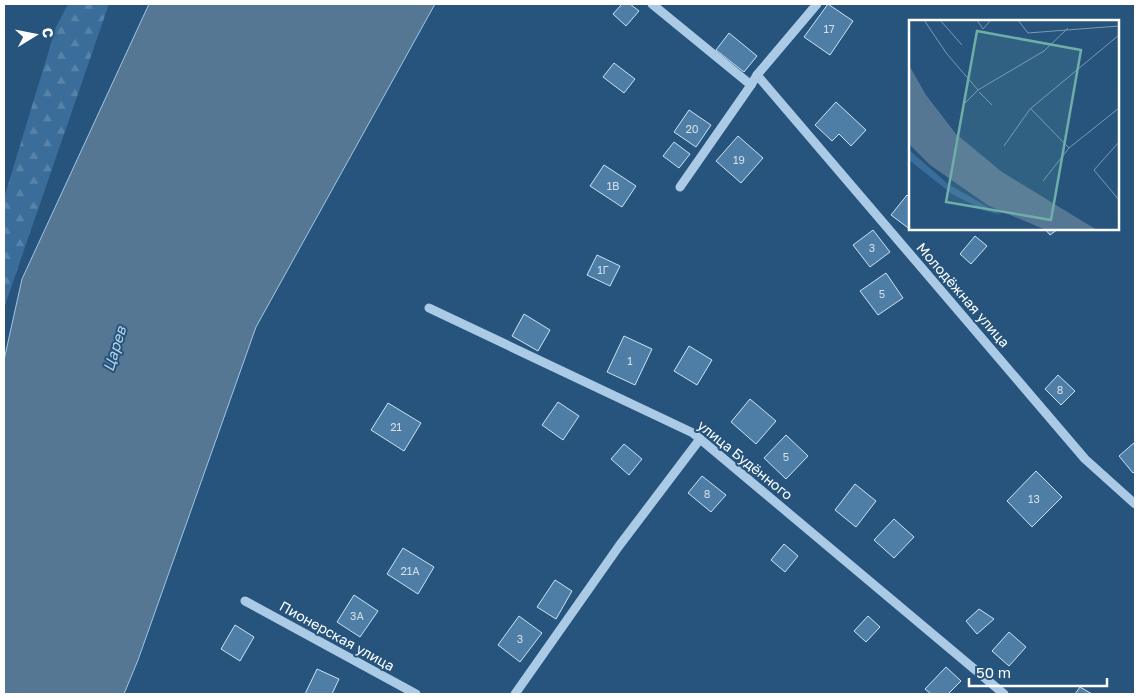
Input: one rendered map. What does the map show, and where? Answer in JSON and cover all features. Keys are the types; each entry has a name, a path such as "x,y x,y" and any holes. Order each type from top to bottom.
{"street":[{"path":"652,4 751,85"},
{"path":"680,187 757,76 816,4"},
{"name":"Молодёжная улица","path":"757,76 1085,459 1135,504"},
{"name":"улица Будённого","path":"429,308 684,429 700,439 1004,694"},
{"path":"515,694 619,546 700,439"},
{"name":"Пионерская улица","path":"245,601 416,694"}],"green space":[{"path":"68,4 109,4 4,308 4,198 56,27"}],"water":[{"name":"Царев","path":"149,4 435,4 256,327 138,660 124,694 4,694 4,360 22,279"}],"building":[{"path":"622,4 630,4 639,11 626,26 613,14"},
{"path":"828,4 853,21 830,55 804,37"},
{"path":"729,33 757,56 744,72 716,50"},
{"path":"614,63 635,79 624,93 603,77"},
{"path":"836,102 866,130 851,146 839,134 832,141 815,125"},
{"path":"689,110 711,125 696,147 674,132"},
{"path":"738,136 763,158 741,183 716,161"},
{"path":"674,142 690,154 679,168 663,156"},
{"path":"604,165 636,186 622,207 590,186"},
{"path":"907,195 909,197 909,228 891,215"},
{"path":"873,230 890,252 870,267 853,245"},
{"path":"1046,230 1057,230 1050,235"},
{"path":"975,236 987,246 971,264 960,254"},
{"path":"597,255 620,266 610,286 587,275"},
{"path":"886,273 903,298 878,315 860,291"},
{"path":"524,314 550,330 538,351 512,336"},
{"path":"624,336 652,349 635,385 607,372"},
{"path":"689,346 712,360 697,385 674,371"},
{"path":"1058,375 1075,391 1061,405 1045,389"},
{"path":"750,399 776,421 756,444 731,422"},
{"path":"558,402 579,416 563,440 542,425"},
{"path":"388,403 421,423 404,451 371,430"},
{"path":"786,435 808,456 786,479 764,458"},
{"path":"1135,442 1135,471 1133,473 1119,456"},
{"path":"624,444 642,459 629,475 611,459"},
{"path":"1036,471 1062,497 1032,527 1007,501"},
{"path":"702,476 726,495 711,512 688,493"},
{"path":"855,484 876,501 856,527 835,510"},
{"path":"894,519 914,537 894,558 874,540"},
{"path":"784,544 798,556 785,572 771,560"},
{"path":"403,548 434,567 418,594 387,574"},
{"path":"555,580 572,591 556,619 537,607"},
{"path":"354,595 378,611 360,637 337,622"},
{"path":"979,609 994,619 977,634 966,621"},
{"path":"519,616 542,633 520,662 498,645"},
{"path":"868,616 880,627 866,642 854,631"},
{"path":"235,625 254,637 240,661 221,649"},
{"path":"1009,632 1026,647 1009,666 992,651"},
{"path":"946,667 961,681 948,694 931,694 925,689"},
{"path":"317,669 339,679 332,694 305,694"},
{"path":"1080,687 1092,694 1075,694"}]}
